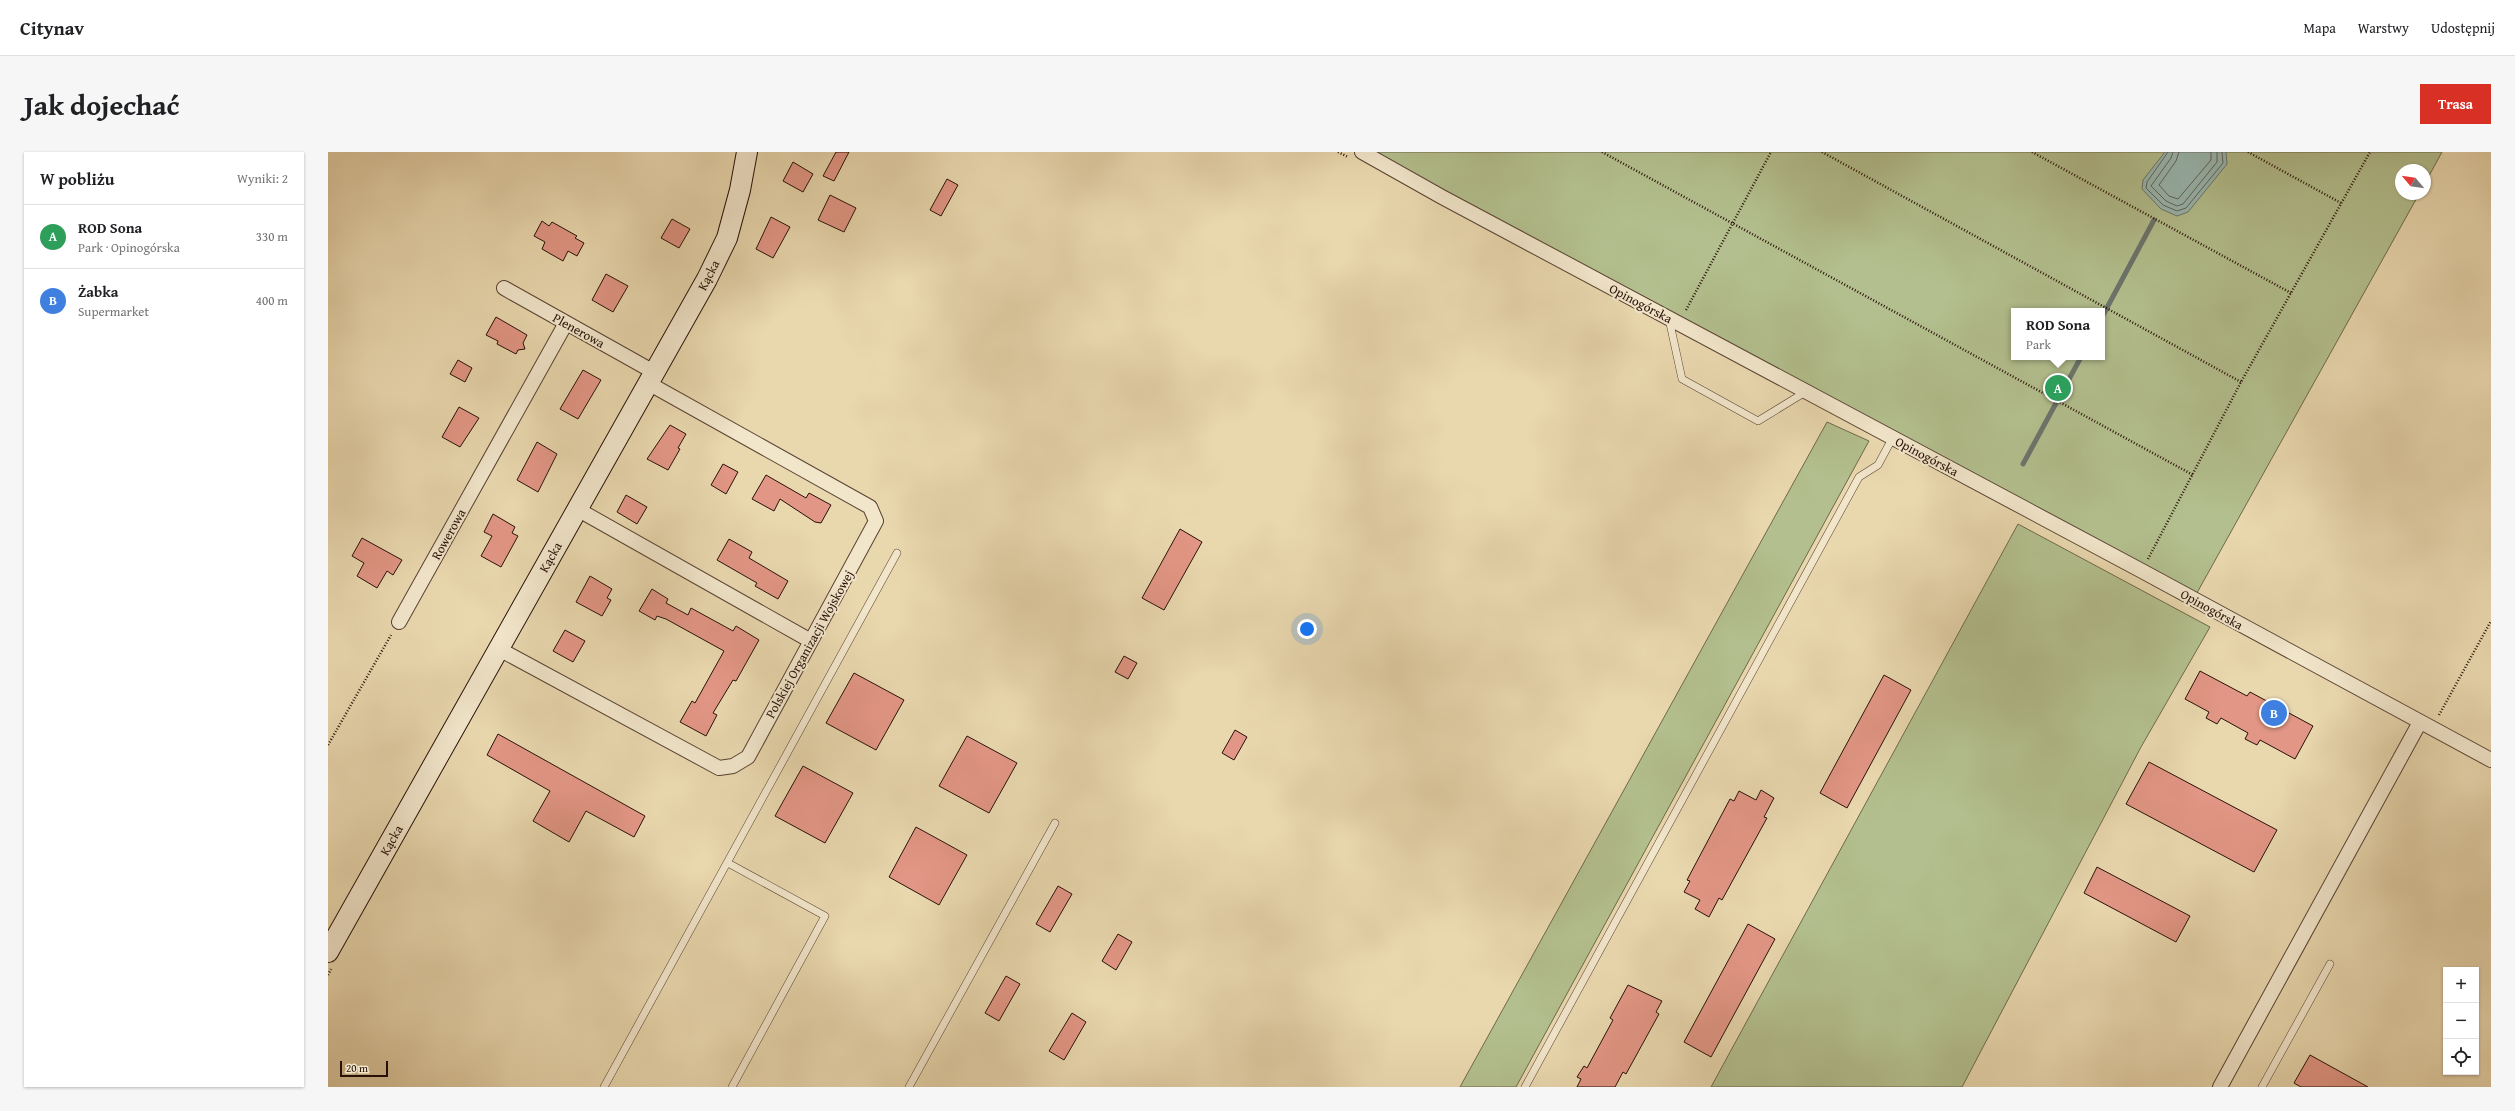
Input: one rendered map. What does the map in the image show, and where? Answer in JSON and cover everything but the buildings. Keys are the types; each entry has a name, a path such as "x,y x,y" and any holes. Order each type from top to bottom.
{"street":[{"name":"Kącka","path":"328,952 707,279 727,238 740,190 747,152"},
{"name":"Opinogórska","path":"1362,152 2491,760"},
{"name":"Plenerowa","path":"504,288 566,323 651,377"},
{"name":"Rowerowa","path":"399,622 566,323"},
{"name":"Polskiej Organizacji Wojskowej","path":"499,649 719,768 732,766 748,757 876,521 870,508 651,377"},
{"path":"577,509 811,641"},
{"path":"2220,1087 2426,725"}],"lane":[{"path":"1674,321 1682,379 1758,421 1807,391"},
{"path":"1525,1087 1859,477 1878,465 1893,437"},
{"path":"604,1087 897,553"},
{"path":"909,1087 1056,823"},
{"path":"728,863 825,916 732,1087"},
{"path":"2262,1087 2330,964"}],"path":[{"path":"1602,152 1731,224 2193,475"},
{"path":"1674,321 1771,152"},
{"path":"1822,152 2241,382"},
{"path":"2032,152 2291,293"},
{"path":"2248,152 2341,203"},
{"path":"2142,571 2241,382 2370,152"},
{"path":"2426,725 2491,621"},
{"path":"328,745 399,622"}],"green space":[{"path":"1370,152 2442,152 2431,172 2431,164 2395,164 2395,200 2416,200 2193,600"},
{"path":"1827,422 1869,441 1516,1087 1460,1087"},
{"path":"2018,524 2210,627 2141,747 1962,1087 1711,1087"}],"water":[{"path":"2165,152 2226,152 2227,164 2188,212 2177,216 2161,209 2142,189 2143,180"}],"waterway":[{"path":"2105,311 2154,220"},
{"path":"2023,464 2079,360"}],"place":[{"name":"ROD Sona","path":"2058,388"},
{"name":"Żabka","path":"2274,713"}]}
